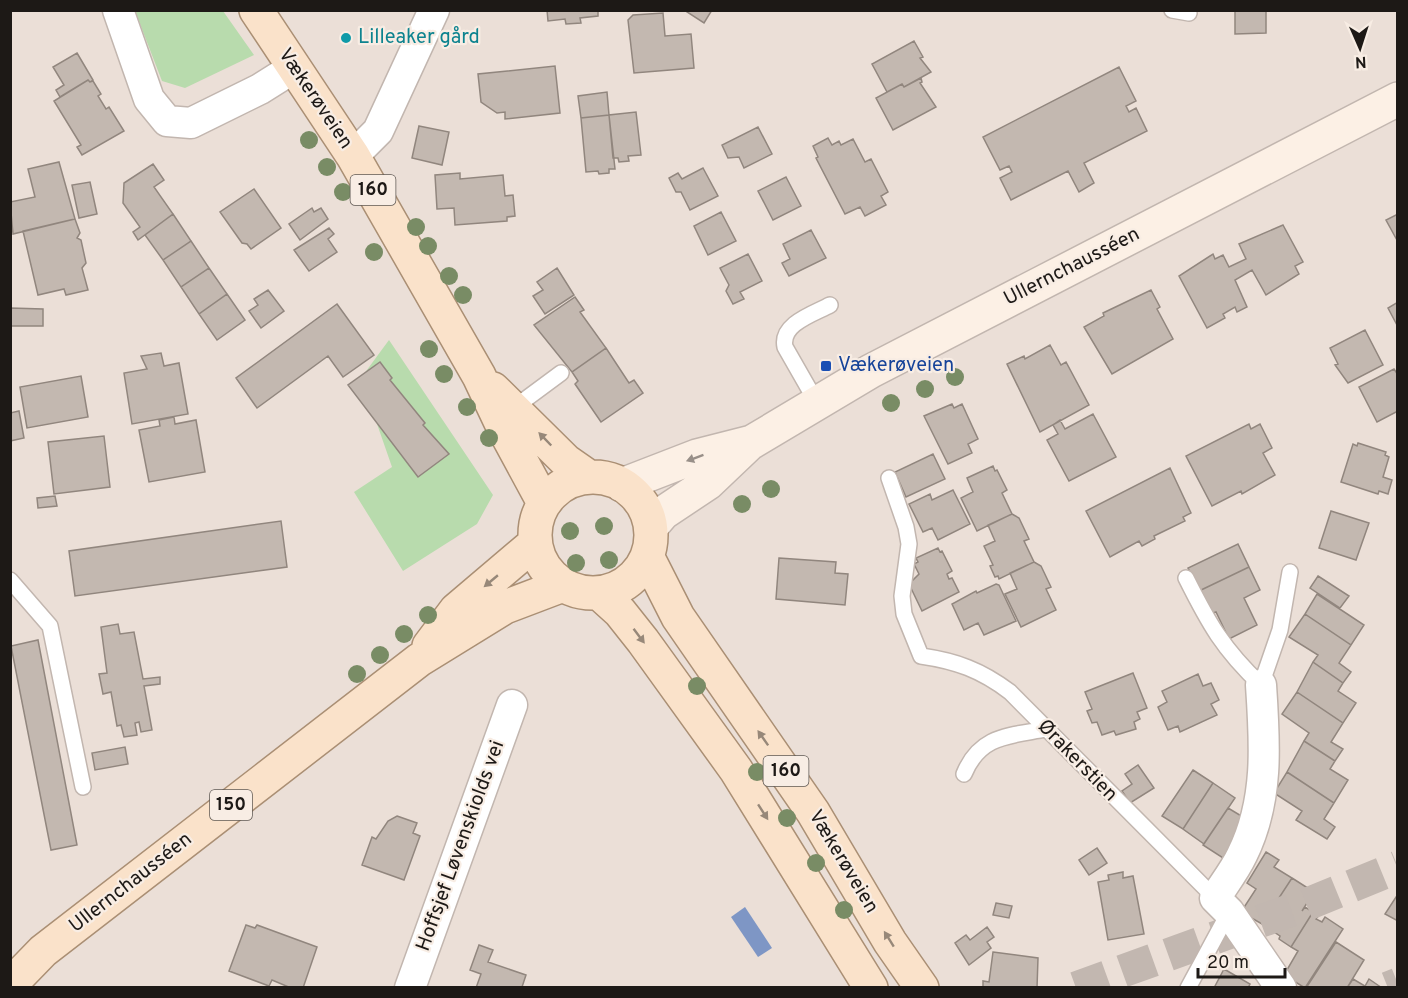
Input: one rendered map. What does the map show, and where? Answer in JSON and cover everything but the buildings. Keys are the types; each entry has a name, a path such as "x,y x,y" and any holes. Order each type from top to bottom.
{"main road":[{"name":"Vækerøveien","path":"256,10 353,156 479,375 506,413 544,503"},
{"name":"Ullernchausséen","path":"649,542 663,513 708,483 752,442 817,403 917,346 1398,99"},
{"name":"Vækerøveien","path":"506,413 589,477 606,478 622,485 642,503 649,542 678,617 813,812 890,942 922,987"},
{"name":"Ullernchausséen","path":"622,485 697,456 752,442"},
{"path":"589,477 563,485 544,503 537,515 535,543 540,560 549,574 563,585 586,593 599,593 628,582 649,542"},
{"name":"Ullernchausséen","path":"419,660 456,609 535,543"},
{"name":"Ullernchausséen","path":"10,985 43,951 419,660 506,607 563,585"},
{"name":"Vækerøveien","path":"599,593 620,612 736,770 871,987"},
{"name":"Ullernchausséen","path":"10,968 43,951"}],"street":[{"path":"118,10 148,99 167,121 192,123 260,89 295,67"},
{"path":"353,156 378,131 434,10"},
{"path":"1222,905 1253,829 1262,795 1265,759 1261,685"},
{"name":"Hoffsjef Løvenskiolds vei","path":"410,987 512,705"},
{"name":"Ørakerstien","path":"1222,905 1281,987"}],"lane":[{"path":"1172,10 1189,13"},
{"path":"817,403 790,357 783,339 786,331 801,320 830,305"},
{"path":"506,413 561,373"},
{"name":"Ørakerstien","path":"889,478 906,527 909,544 902,596 904,614 921,656 960,663 992,678 1222,905"},
{"path":"1186,578 1214,634 1239,665 1261,685 1280,630 1290,572"},
{"path":"10,580 50,626 83,787"},
{"path":"964,774 970,759 980,748 995,739 1046,729"},
{"path":"1188,987 1222,905"}],"green space":[{"path":"135,11 223,11 254,55 185,88 162,81"},
{"path":"389,340 493,495 477,524 403,571 354,492 392,467 361,378"}],"water":[{"path":"745,907 772,948 758,957 731,917"}],"tunnel":[{"path":"1076,988 1300,907 1398,867"},
{"path":"1388,988 1398,984"}],"place":[{"name":"Lilleaker gård","path":"346,38"},
{"name":"Vækerøveien","path":"826,366"}]}
